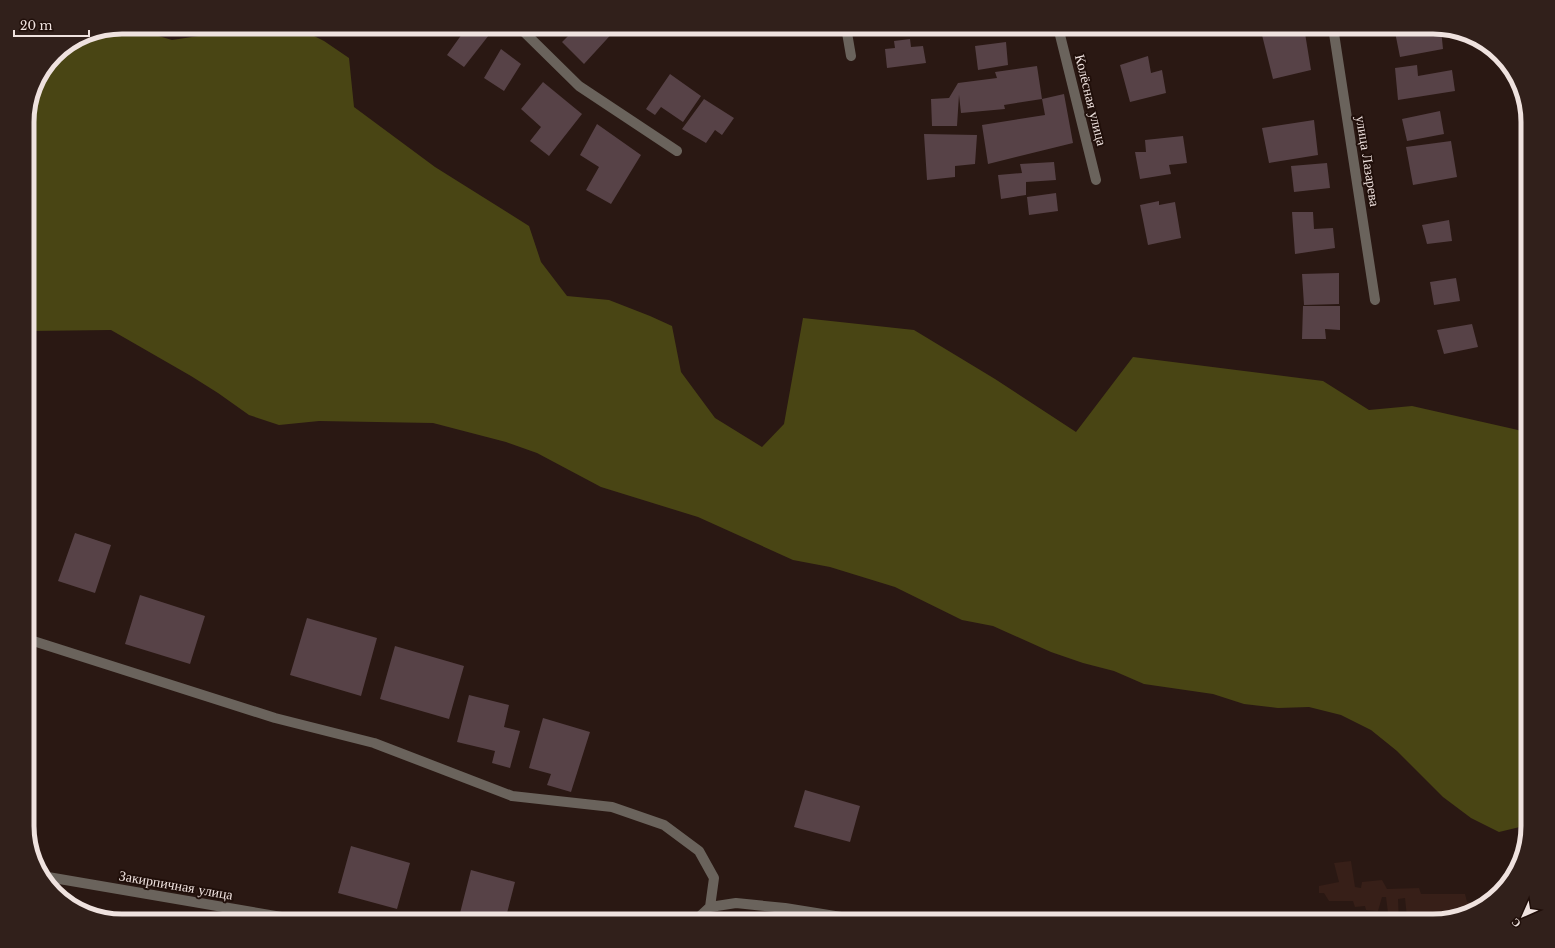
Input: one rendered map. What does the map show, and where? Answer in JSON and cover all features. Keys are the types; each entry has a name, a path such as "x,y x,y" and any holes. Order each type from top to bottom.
{"street":[{"path":"526,34 579,86 677,151"},
{"path":"847,34 851,56"},
{"name":"Колёсная улица","path":"1060,34 1096,180"},
{"name":"улица Лазарева","path":"1333,34 1375,300"},
{"path":"34,641 275,718 374,743 512,796 612,807 664,825 699,851 714,878 710,907"},
{"name":"Закирпичная улица","path":"50,877 264,914"},
{"path":"702,914 710,907 736,903 785,908 822,914"}],"shaded area":[{"path":"152,34 172,40 208,34 310,34 324,41 349,58 354,107 435,167 529,226 541,262 567,296 609,300 672,326 681,372 715,418 762,447 784,424 803,318 914,330 995,379 1076,432 1133,357 1323,381 1369,410 1412,406 1518,430 1521,432 1521,827 1499,832 1471,818 1443,797 1397,751 1371,730 1341,715 1309,707 1278,708 1244,704 1213,694 1144,684 1114,671 1083,663 1051,652 993,626 962,620 895,587 830,567 793,560 698,517 601,487 537,453 506,442 433,423 319,421 279,425 249,415 191,376 111,330 34,331 34,116 37,99 41,88 52,68 64,56 78,46 94,39 111,35"},
{"path":"1351,861 1355,887 1361,888 1362,882 1382,880 1387,889 1419,888 1421,894 1465,894 1467,902 1475,903 1456,911 1444,913 1407,914 1405,898 1398,899 1399,914 1388,914 1386,897 1382,897 1378,911 1366,910 1365,906 1355,907 1353,901 1329,901 1324,893 1319,893 1319,886 1339,882 1334,863"}],"building":[{"path":"462,34 489,35 464,67 447,55"},
{"path":"570,34 612,34 584,64 562,42"},
{"path":"881,34 897,34 881,36"},
{"path":"1262,34 1305,34 1311,70 1273,79"},
{"path":"1395,34 1442,35 1443,49 1400,57"},
{"path":"910,39 911,47 923,46 926,63 887,68 885,49 895,48 894,41"},
{"path":"1006,42 1008,65 978,70 975,46"},
{"path":"501,49 521,64 504,91 484,78"},
{"path":"1148,56 1151,73 1162,70 1166,93 1130,102 1120,65"},
{"path":"1417,65 1418,76 1452,70 1455,91 1398,100 1395,68"},
{"path":"1037,66 1042,99 1004,105 1005,109 961,113 959,95 957,126 932,126 931,99 949,98 958,83 997,78 995,72"},
{"path":"670,74 701,96 683,122 661,107 655,115 646,109"},
{"path":"543,82 582,114 549,156 530,141 541,127 521,109"},
{"path":"1064,94 1073,143 988,164 982,125 1045,115 1042,99"},
{"path":"704,99 734,118 722,135 715,130 706,143 682,129"},
{"path":"1440,111 1444,134 1407,141 1402,119"},
{"path":"1314,120 1318,155 1269,163 1262,128"},
{"path":"597,124 641,155 611,204 586,190 599,167 580,155"},
{"path":"924,134 977,135 975,164 955,166 955,177 927,180"},
{"path":"1183,136 1187,163 1169,165 1171,174 1140,179 1135,152 1146,152 1145,140"},
{"path":"1451,141 1457,177 1413,185 1406,147"},
{"path":"1054,162 1056,180 1026,182 1026,195 1001,199 998,175 1022,173 1020,164"},
{"path":"1327,163 1330,188 1294,192 1291,166"},
{"path":"1056,193 1058,211 1029,215 1027,197"},
{"path":"1159,201 1159,205 1175,202 1181,238 1148,245 1140,205"},
{"path":"1292,212 1313,212 1314,229 1333,228 1335,248 1295,254"},
{"path":"1449,220 1452,241 1427,244 1422,225"},
{"path":"1339,273 1339,304 1304,305 1302,274"},
{"path":"1456,278 1460,301 1434,305 1430,282"},
{"path":"1303,306 1340,306 1340,330 1325,329 1326,339 1302,339"},
{"path":"1472,324 1478,347 1444,354 1437,330"},
{"path":"75,533 111,545 95,593 58,581"},
{"path":"140,595 205,616 190,664 125,644"},
{"path":"307,618 377,638 361,696 290,675"},
{"path":"395,646 464,666 449,719 380,699"},
{"path":"469,695 509,705 504,727 520,731 510,768 492,763 495,751 457,742"},
{"path":"543,718 590,732 571,792 547,785 551,774 529,768"},
{"path":"805,790 860,806 850,842 794,827"},
{"path":"351,846 410,863 397,909 338,893"},
{"path":"471,870 515,882 507,914 460,914"}]}
